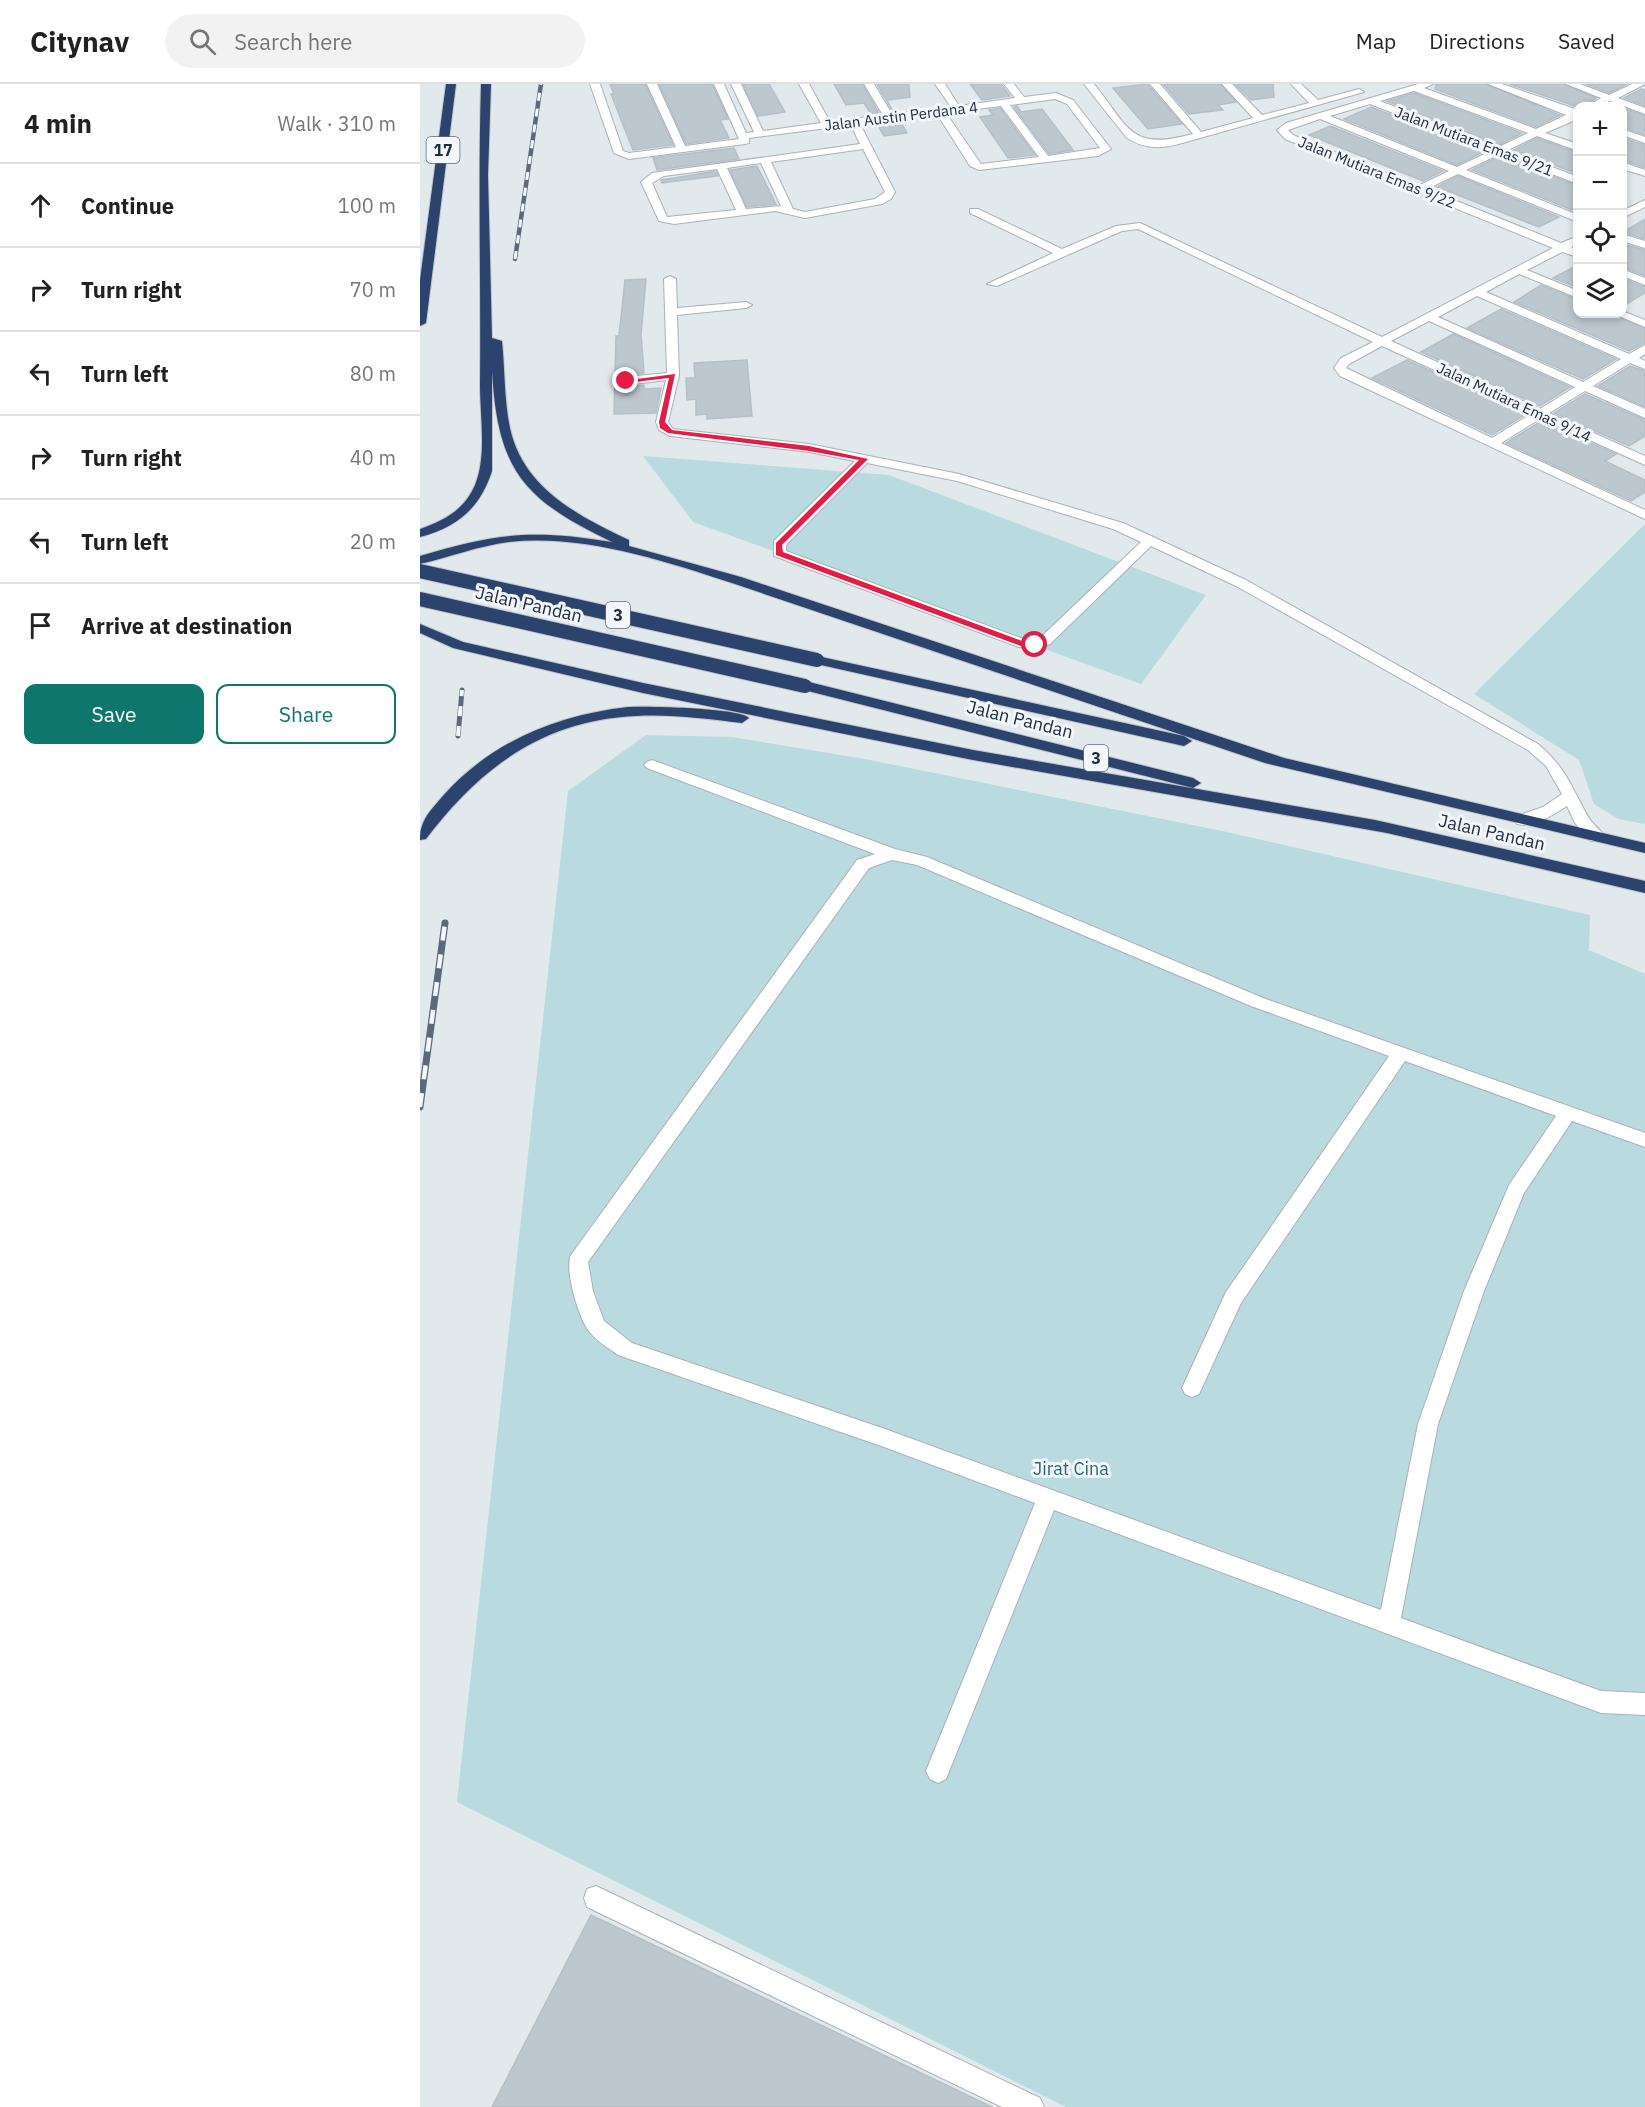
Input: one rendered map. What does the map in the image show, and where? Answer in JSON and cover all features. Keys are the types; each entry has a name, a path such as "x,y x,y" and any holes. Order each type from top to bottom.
{"highway":[{"name":"17","path":"420,323 451,84"},
{"path":"420,533 445,525 468,510 479,494 486,471 487,267 483,175 486,84"},
{"path":"487,267 505,430 510,451 521,470 539,490 595,529 643,553"},
{"path":"420,560 496,541 533,537 573,540 643,553 752,586 1279,762"},
{"name":"Jalan Pandan","path":"420,571 1279,762 1645,848"},
{"name":"Jalan Pandan","path":"420,599 805,686 1387,828 1645,887"},
{"path":"420,628 467,648 644,688 974,755 1387,828"},
{"path":"420,835 445,801 477,769 512,745 540,731 605,715 641,711 813,722"}],"street":[{"name":"Jalan Austin Perdana 4","path":"595,84 619,153 629,156 741,142 746,139 745,136 1056,96"},
{"path":"652,84 682,149"},
{"path":"719,84 745,136"},
{"path":"736,84 760,134"},
{"path":"804,84 827,126"},
{"path":"869,84 890,118"},
{"path":"940,84 957,109"},
{"path":"1009,84 1021,100"},
{"path":"940,111 974,164 988,168 1102,152 1106,149 1070,102 1056,96 1047,84"},
{"path":"1093,84 1130,135 1137,141 1150,144 1171,142 1316,104 1366,87 1390,84"},
{"path":"1155,84 1198,134"},
{"path":"1227,84 1259,118"},
{"path":"1296,84 1316,104"},
{"name":"Jalan Mutiara Emas 9/22","path":"1428,84 1289,125 1282,130 1289,137 1573,252"},
{"path":"1493,84 1573,114"},
{"path":"1571,84 1645,111"},
{"path":"1601,102 1640,84"},
{"path":"1414,88 1573,146"},
{"name":"Jalan Mutiara Emas 9/21","path":"1370,101 1573,179"},
{"path":"1004,103 1046,160"},
{"path":"1322,116 1573,217"},
{"path":"1419,189 1573,117"},
{"path":"854,123 866,146 890,192 887,197 878,202 805,215 775,208 681,221 663,219 646,182 656,175 866,146"},
{"path":"1627,134 1645,141"},
{"path":"765,160 789,212"},
{"path":"721,166 742,212"},
{"path":"1627,166 1645,173"},
{"path":"1627,199 1644,205"},
{"path":"1627,213 1644,205"},
{"path":"974,211 1061,253"},
{"name":"Jalan Mutiara Emas 9/14","path":"993,284 1120,228 1140,226 1383,342 1645,461"},
{"path":"1627,238 1645,245"},
{"path":"1573,242 1345,361 1340,368 1344,373 1645,515"},
{"path":"1518,270 1573,293"},
{"path":"1627,274 1645,282"},
{"path":"670,279 673,376 662,422 663,427 670,432 809,448 992,487 1108,522 1150,540 1241,583 1533,747 1551,763 1563,780 1581,819 1597,837"},
{"path":"1477,292 1645,365"},
{"path":"671,312 746,305"},
{"path":"1429,317 1645,414"},
{"path":"1627,317 1645,324"},
{"path":"1492,443 1645,349"},
{"path":"626,381 673,376"},
{"path":"864,459 779,544 779,553 1024,644 1035,645 1045,641 1150,540"},
{"path":"652,765 891,854 921,861 1257,1002 1645,1140"},
{"path":"1523,820 1549,811 1569,797"},
{"path":"891,854 863,864 578,1261 583,1291 596,1326 625,1348 885,1438 1601,1702 1645,1704"},
{"path":"1192,1388 1233,1298 1401,1053"},
{"path":"1389,1624 1428,1424 1474,1291 1516,1190 1568,1112"},
{"path":"938,1771 1047,1498"},
{"path":"596,1898 1031,2107"}],"green space":[{"path":"643,456 889,475 1206,595 1141,684 693,522"},
{"path":"1645,524 1645,824 1618,819 1594,804 1579,760 1474,694"},
{"name":"Jirat Cina","path":"646,735 732,737 865,759 1227,832 1590,915 1589,950 1645,974 1645,2107 1066,2107 457,1802 568,791"}],"building":[{"path":"610,84 645,84 673,145 633,150 611,94 614,94"},
{"path":"659,84 712,84 728,119 720,120 729,138 686,144"},
{"path":"743,84 769,84 785,112 758,116"},
{"path":"834,84 862,84 879,113 871,114 864,103 846,105"},
{"path":"877,84 909,84 910,97 887,100 893,112"},
{"path":"970,84 1001,84 1010,96 982,100"},
{"path":"1148,84 1182,124 1148,129 1113,88"},
{"path":"1163,84 1220,84 1236,102 1218,105 1223,110 1189,114"},
{"path":"1235,84 1273,84 1274,97 1251,100"},
{"path":"1436,84 1486,84 1560,115 1536,127 1435,89"},
{"path":"1509,84 1564,84 1596,98 1591,102 1573,102 1573,105"},
{"path":"1586,84 1627,84 1609,93"},
{"path":"1641,89 1645,90 1645,106 1624,98"},
{"path":"1414,93 1522,133 1499,145 1387,101"},
{"path":"1017,106 1021,112 1042,109 1073,150 1049,154 1014,107"},
{"path":"1371,107 1485,151 1457,165 1344,119"},
{"path":"1000,108 1035,155 1008,158 980,117 993,115 989,110"},
{"path":"1627,109 1645,116 1645,135 1627,128"},
{"path":"900,121 907,133 884,136 877,124"},
{"path":"1330,126 1443,171 1423,181 1309,135"},
{"path":"1537,138 1573,151 1573,172 1514,150"},
{"path":"1627,139 1645,145 1645,168 1627,161"},
{"path":"734,148 739,159 657,170 653,158"},
{"path":"1500,156 1573,184 1573,210 1572,210 1472,170"},
{"path":"757,166 776,204 747,207 730,170"},
{"path":"716,171 718,176 662,183 661,180"},
{"path":"1458,176 1559,217 1539,227 1437,187"},
{"path":"1645,219 1645,239 1627,233 1627,230"},
{"path":"1627,245 1645,250 1645,276 1627,269"},
{"path":"1573,268 1573,286 1553,278"},
{"path":"646,279 641,334 644,373 626,375 618,382 626,387 644,385 644,389 661,388 656,413 614,414 616,336 619,336 625,280"},
{"path":"1627,280 1645,287 1645,293 1627,304"},
{"path":"1541,285 1573,298 1573,318 1621,318 1645,329 1645,343 1629,351 1514,302"},
{"path":"1501,309 1616,359 1583,379 1467,328"},
{"path":"1453,334 1570,387 1540,406 1421,352"},
{"path":"747,360 752,416 707,419 707,414 696,415 696,399 687,400 686,378 695,378 694,363"},
{"path":"1407,360 1526,414 1492,435 1372,378"},
{"path":"1630,366 1645,371 1645,407 1598,386"},
{"path":"1585,394 1645,420 1645,436 1629,446 1554,413"},
{"path":"1541,421 1616,454 1605,461 1645,480 1645,492 1631,501 1506,443"},
{"path":"591,1915 992,2107 492,2107"}],"railway":[{"path":"515,259 541,84"},
{"path":"458,736 462,690"},
{"path":"420,1107 445,923"}],"route":[{"path":"626,381 673,376 662,422 663,427 670,432 809,448 864,459 779,544 777,550 779,553 1024,644 1035,645"}]}
